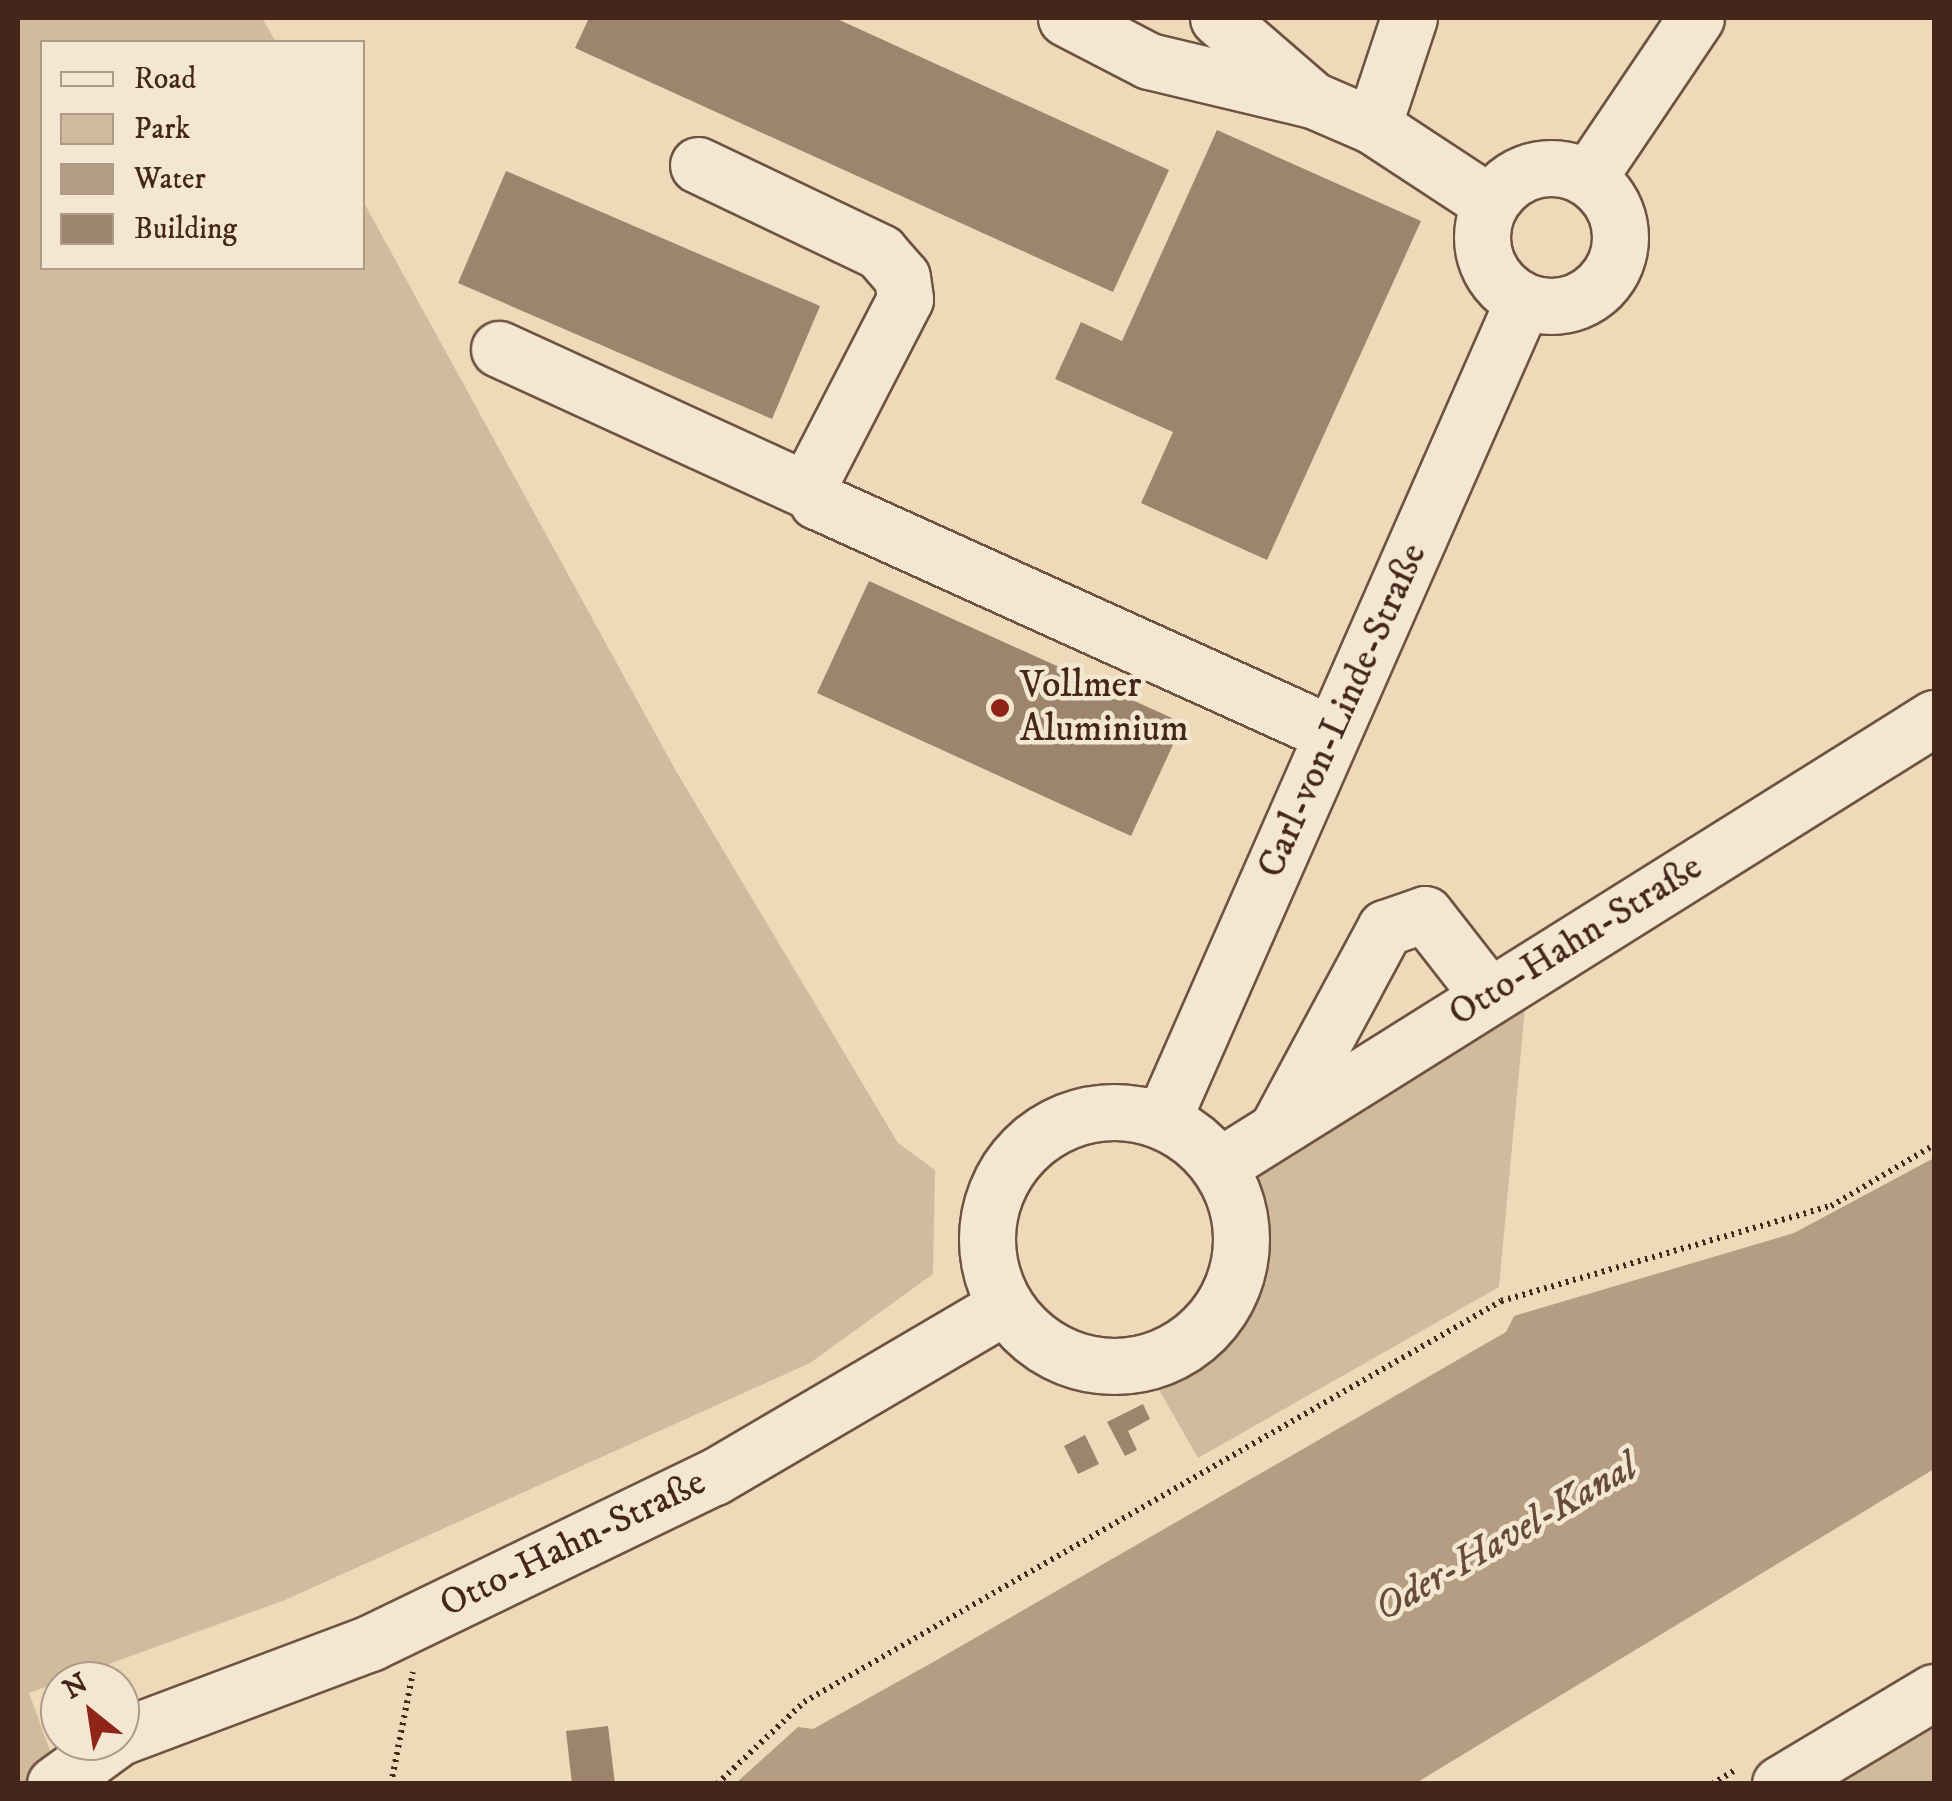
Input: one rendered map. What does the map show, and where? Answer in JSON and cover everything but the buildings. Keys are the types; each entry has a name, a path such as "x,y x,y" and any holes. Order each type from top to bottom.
{"street":[{"path":"1066,18 1149,60 1314,100 1373,126 1490,204"},
{"path":"1149,60 1182,18"},
{"path":"1218,18 1314,100"},
{"path":"1373,126 1409,18"},
{"path":"1588,178 1696,18"},
{"path":"698,165 880,252 902,277 905,298 812,492"},
{"path":"1536,169 1588,178 1616,212 1612,269 1569,304 1522,300 1483,254 1490,204 1536,169"},
{"name":"Carl-von-Linde-Straße","path":"1162,1120 1522,300"},
{"path":"499,349 1332,734"},
{"name":"Otto-Hahn-Straße","path":"1219,1166 1934,718"},
{"path":"1277,1129 1384,928 1426,914 1489,996"},
{"path":"1084,1115 1162,1120 1219,1166 1236,1203 1236,1270 1214,1319 1184,1346 1146,1363 1066,1358 1005,1306 986,1229 1016,1156 1084,1115"},
{"name":"Otto-Hahn-Straße","path":"140,1730 387,1634 714,1477 1005,1306"},
{"path":"1780,1784 1934,1692"},
{"name":"Otto-Hahn-Straße","path":"55,1784 87,1761"}],"path":[{"path":"717,1784 804,1702 1501,1300 1831,1206 1934,1145"},
{"path":"387,1634 418,1646 391,1784"}],"green space":[{"path":"18,18 262,18 275,40 40,40 40,270 365,270 365,205 676,771 898,1143 935,1170 933,1274 810,1363 285,1600 117,1661 40,1661 40,1689 29,1693 40,1723 40,1761 55,1764 33,1784 18,1783"},
{"path":"1526,997 1499,1287 1198,1458 1151,1376 1189,1369 1242,1322 1267,1274 1270,1230 1248,1169"},
{"path":"1934,1713 1934,1783 1820,1783"}],"water":[{"name":"Oder-Havel-Kanal","path":"1934,1158 1934,1469 1416,1783 736,1783 798,1727 813,1729 935,1661 1506,1332 1514,1316 1794,1233"}],"place":[{"name":"Vollmer Aluminium","path":"1000,708"}]}
